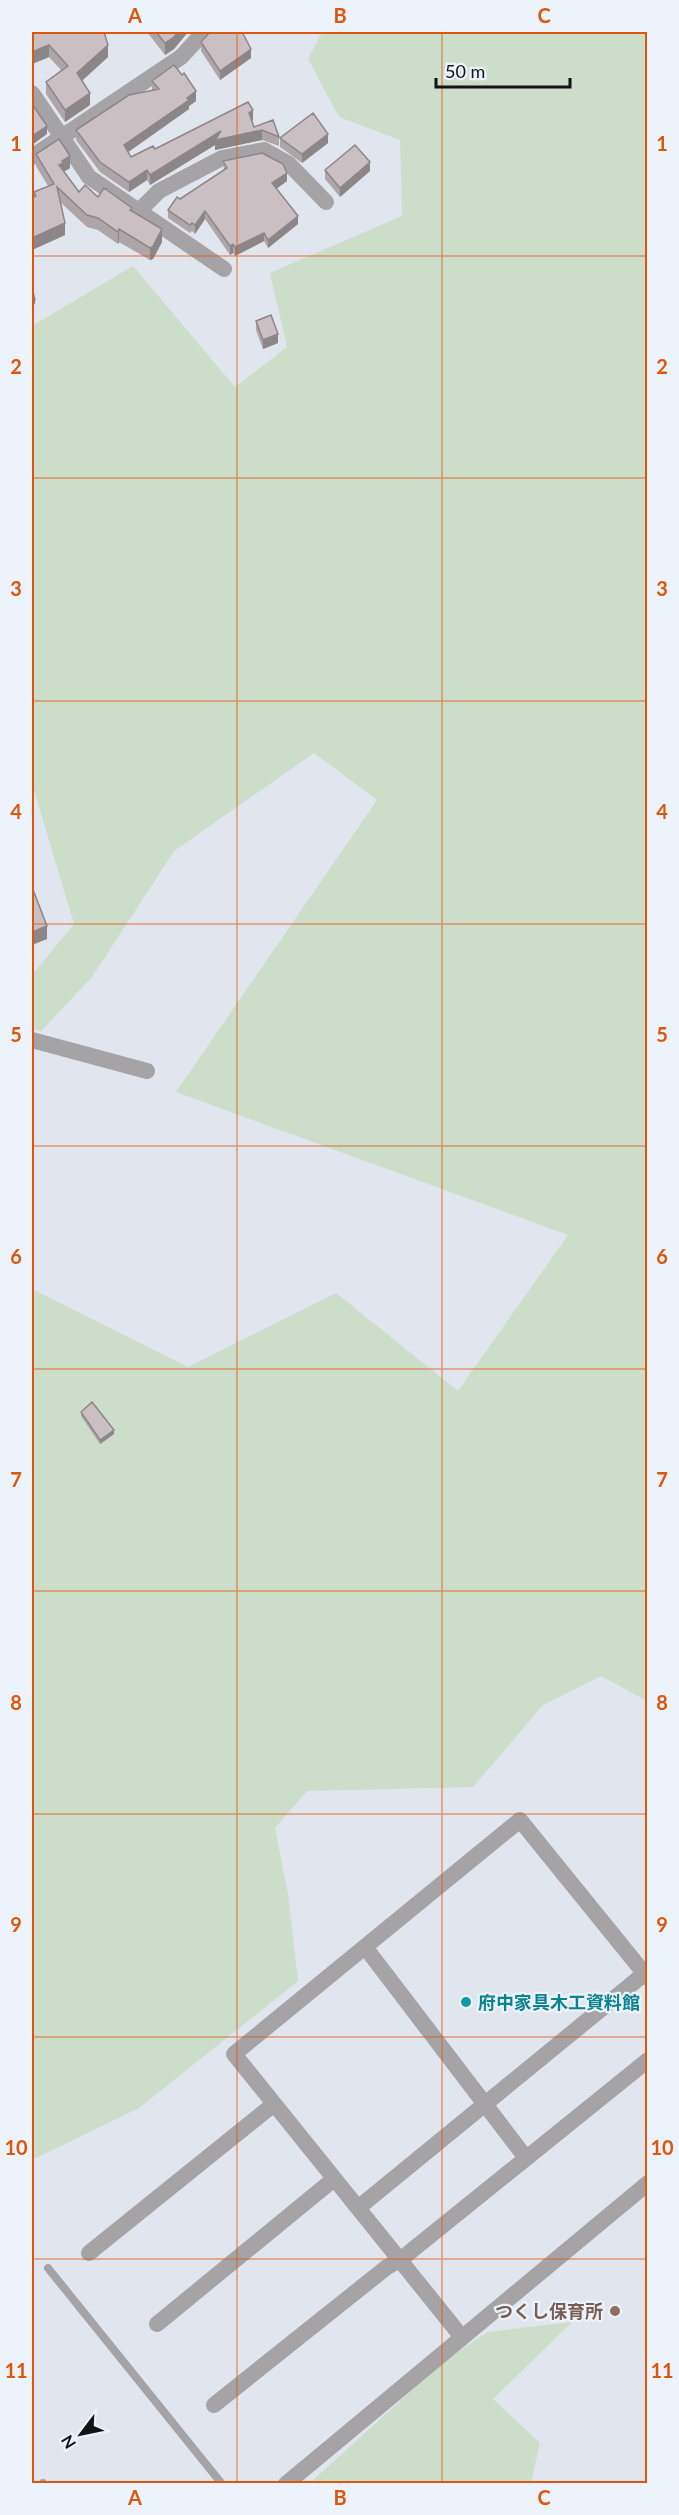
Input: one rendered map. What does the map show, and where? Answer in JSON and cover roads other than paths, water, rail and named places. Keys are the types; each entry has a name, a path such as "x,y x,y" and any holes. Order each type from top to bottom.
{"street":[{"path":"32,157 181,57 204,32"},
{"path":"32,93 89,177 224,269"},
{"path":"138,212 159,191 222,158 264,150 289,164 326,202"},
{"path":"32,1040 147,1071"},
{"path":"358,2208 646,1976 520,1820 234,2054 461,2336"},
{"path":"365,1947 526,2158"},
{"path":"214,2405 387,2267 400,2260 648,2060"},
{"path":"89,2253 274,2104"},
{"path":"157,2324 334,2179"},
{"path":"286,2484 461,2336 648,2183"}],"lane":[{"path":"48,2268 222,2484"}],"place":[{"name":"府中家具木工資料館","path":"466,2002"},
{"name":"つくし保育所","path":"615,2311"}]}
